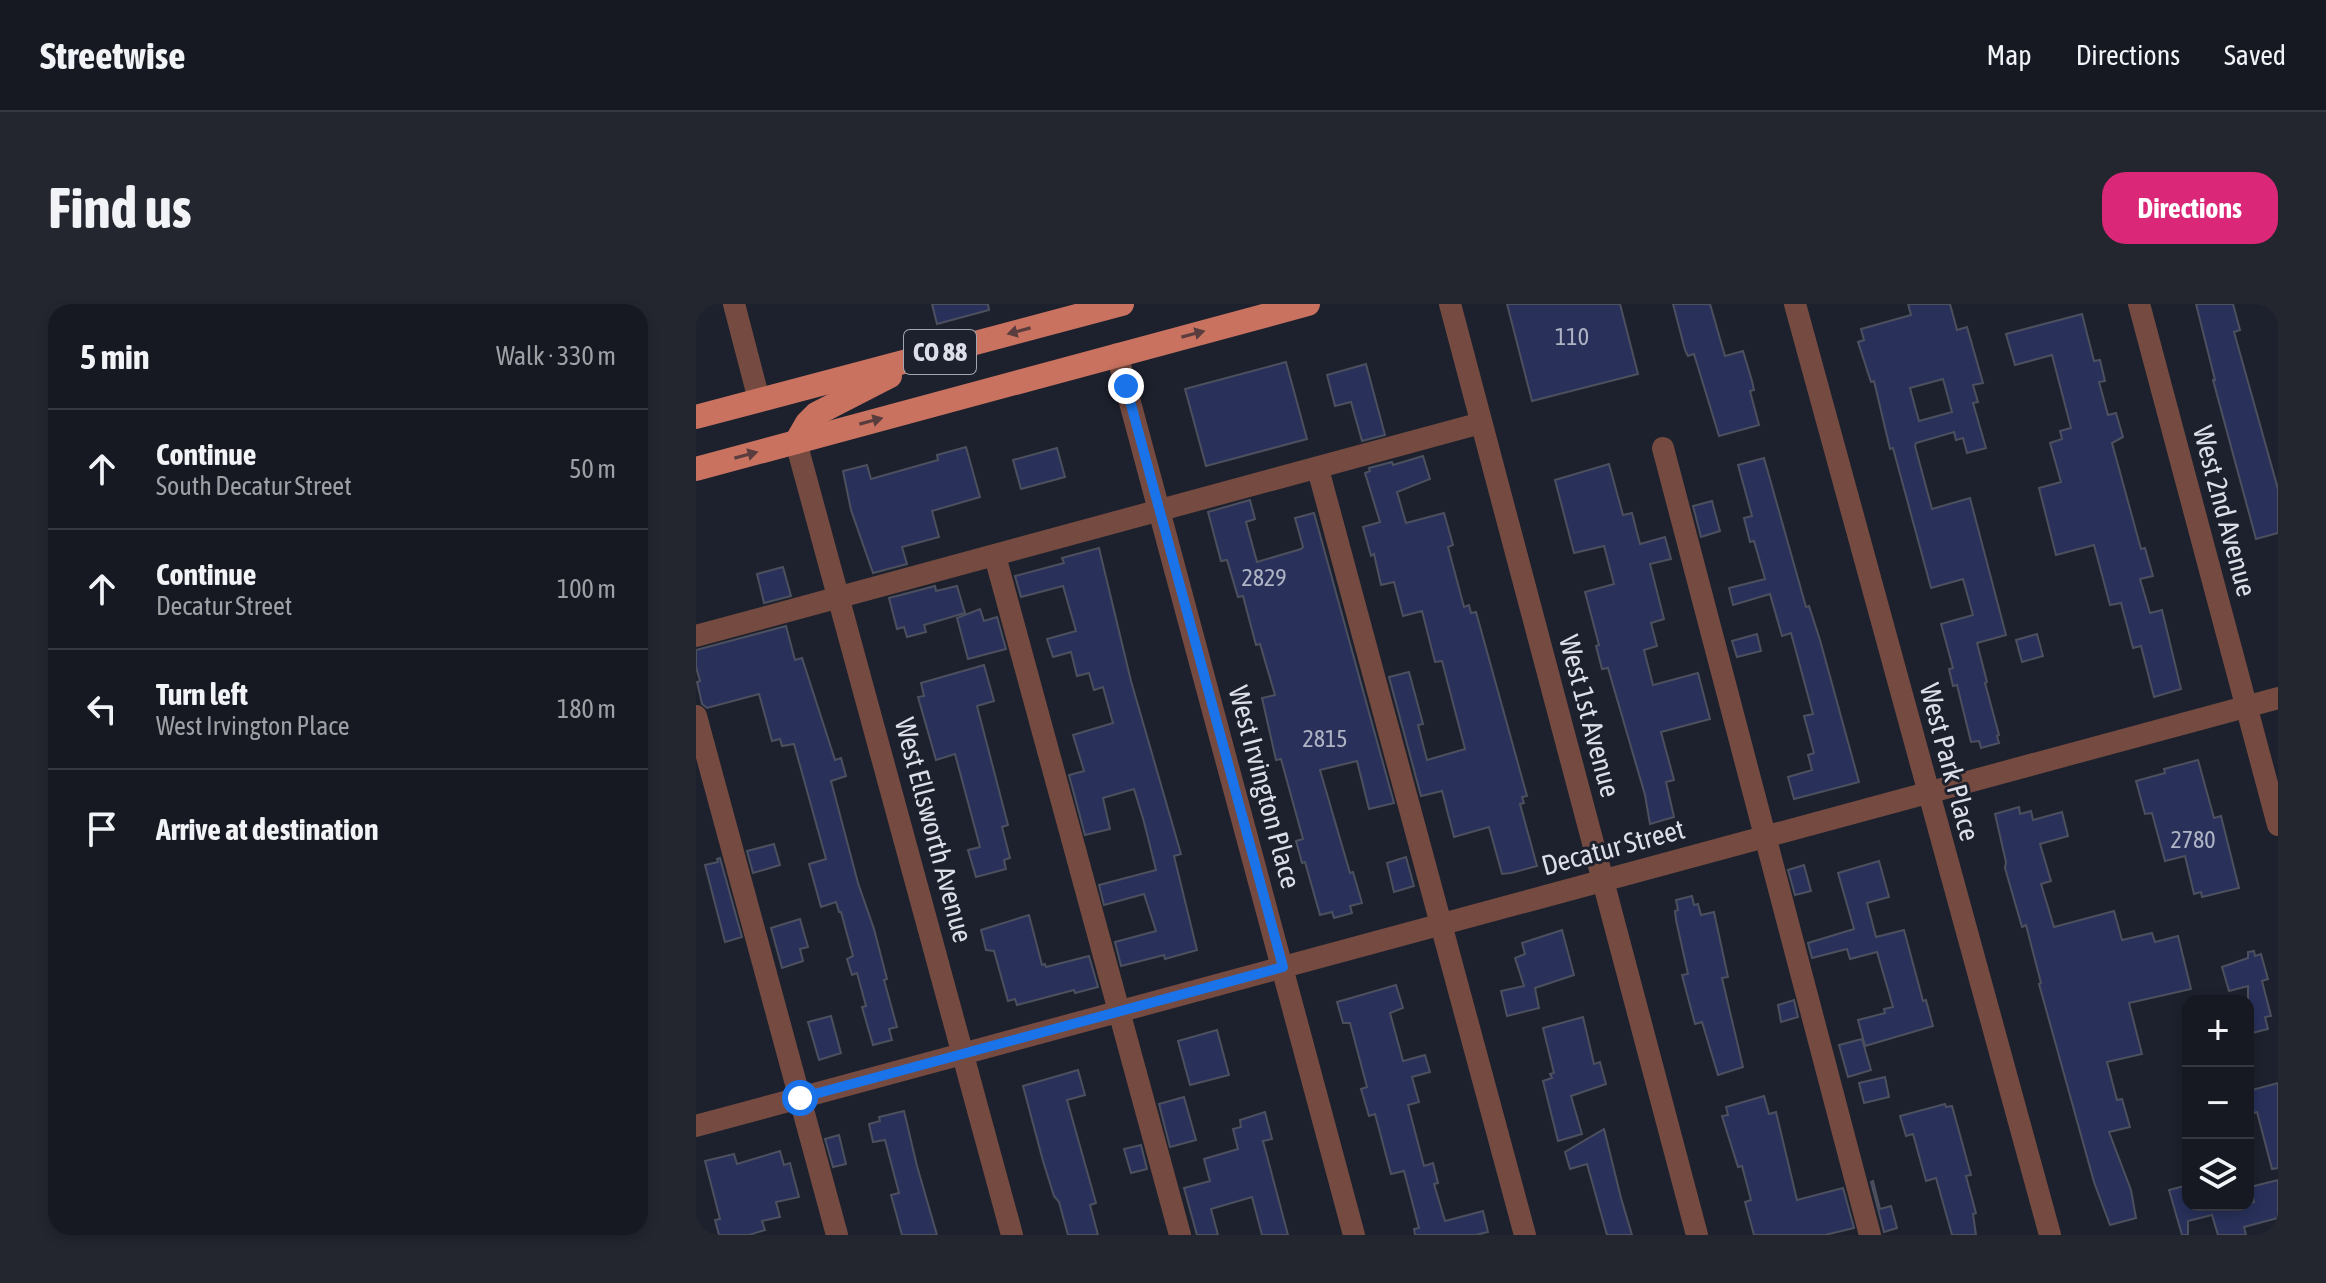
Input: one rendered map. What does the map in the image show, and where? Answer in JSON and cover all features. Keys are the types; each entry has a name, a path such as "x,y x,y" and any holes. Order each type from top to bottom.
{"main road":[{"name":"CO 88","path":"696,417 940,352 1066,311 1122,304"},
{"name":"CO 88","path":"696,469 1308,304"},
{"path":"796,442 816,414 940,352"}],"street":[{"path":"734,304 759,400"},
{"name":"West 1st Avenue","path":"1450,304 1697,1235"},
{"name":"West Park Place","path":"1795,304 2050,1235"},
{"name":"West 2nd Avenue","path":"2139,304 2278,825"},
{"name":"West Irvington Place","path":"1117,354 1354,1235"},
{"path":"696,636 1481,423"},
{"name":"West Ellsworth Avenue","path":"796,442 1012,1235"},
{"path":"1663,448 1870,1235"},
{"path":"1318,469 1525,1235"},
{"path":"995,556 1180,1235"},
{"name":"Decatur Street","path":"696,1126 2278,698"},
{"path":"696,716 837,1235"}],"building":[{"path":"932,304 988,304 989,310 937,324"},
{"path":"1507,304 1620,304 1638,374 1532,401"},
{"path":"1673,304 1710,304 1725,356 1743,351 1754,390 1750,391 1759,425 1719,436 1694,354 1688,356 1685,350"},
{"path":"1908,304 1950,304 1957,330 1967,327 1983,383 1973,385 1978,402 1973,403 1986,448 1967,453 1963,438 1956,440 1954,432 1916,443 1915,446 1932,509 1970,498 2006,635 1977,643 1999,735 1999,743 1981,748 1979,741 1971,742 1957,685 1953,686 1949,669 1953,668 1941,624 1973,615 1963,579 1931,588 1893,448 1890,449 1874,381 1871,382 1858,342 1864,340 1861,329 1911,315","holes":["1943,379 1952,412 1919,421 1910,388"]},
{"path":"2196,304 2233,304 2240,330 2234,332 2278,489 2278,533 2256,539"},
{"path":"2082,314 2094,361 2100,360 2105,381 2099,382 2108,415 2116,413 2123,437 2112,443 2141,549 2145,548 2153,576 2140,579 2150,613 2162,610 2181,689 2154,697 2141,646 2133,648 2121,603 2110,605 2094,545 2056,555 2039,488 2061,482 2050,443 2062,439 2060,431 2071,428 2052,355 2015,365 2006,334"},
{"path":"1286,362 1307,439 1206,466 1185,389"},
{"path":"1366,364 1385,435 1362,441 1351,402 1335,406 1327,375"},
{"path":"966,447 980,497 932,511 939,537 902,547 907,564 873,573 851,510 843,471 867,465 871,479 938,460 937,455"},
{"path":"1057,448 1065,477 1021,489 1013,460"},
{"path":"1423,456 1430,479 1397,492 1406,523 1444,513 1453,545 1448,547 1464,607 1469,605 1471,613 1476,612 1527,796 1522,797 1524,803 1520,804 1537,866 1511,873 1502,874 1489,827 1454,837 1442,791 1421,796 1389,677 1409,672 1423,724 1418,725 1427,760 1465,749 1442,661 1435,662 1422,611 1403,616 1394,582 1381,585 1374,554 1371,556 1363,527 1380,522 1365,473 1370,471 1369,468"},
{"path":"1764,458 1806,607 1809,606 1820,640 1859,782 1794,799 1788,777 1812,770 1808,755 1814,753 1804,716 1813,714 1791,633 1782,636 1770,594 1733,605 1729,588 1765,579 1744,518 1752,516 1738,465"},
{"path":"1609,464 1623,515 1632,513 1640,544 1665,537 1671,559 1650,564 1664,619 1651,623 1657,646 1644,650 1653,685 1698,673 1710,719 1661,732 1674,780 1666,782 1674,817 1650,824 1645,795 1608,668 1602,669 1585,592 1614,584 1604,546 1574,553 1555,480"},
{"path":"1250,500 1255,519 1246,522 1257,562 1301,549 1295,518 1314,513 1394,803 1369,809 1357,761 1320,770 1350,873 1353,872 1362,903 1350,906 1352,913 1334,918 1332,912 1320,915 1305,862 1302,863 1296,841 1303,839 1281,759 1276,760 1262,698 1275,695 1260,644 1256,645 1243,596 1238,597 1227,560 1221,561 1208,512"},
{"path":"1712,501 1720,531 1701,537 1693,506"},
{"path":"1099,548 1131,681 1181,854 1174,856 1197,950 1121,966 1115,942 1156,931 1144,894 1104,905 1099,885 1156,870 1144,822 1134,789 1103,798 1110,829 1085,835 1069,775 1084,771 1073,735 1113,723 1103,687 1094,690 1089,673 1077,676 1071,652 1053,657 1047,639 1076,631 1063,586 1021,597 1015,576 1064,563 1062,558"},
{"path":"783,567 791,596 764,603 757,574"},
{"path":"935,586 936,591 957,586 965,613 924,625 926,632 907,637 904,627 897,629 889,598"},
{"path":"980,609 984,621 997,617 1006,649 968,659 957,618"},
{"path":"786,626 795,660 802,658 835,760 841,758 846,776 831,781 858,883 874,929 897,1027 889,1029 892,1040 873,1045 862,1007 866,1006 857,973 852,975 847,959 853,956 841,912 836,902 821,907 809,864 826,859 794,744 782,746 780,739 772,741 759,694 707,708 702,704 697,682 700,681 696,650"},
{"path":"1757,634 1761,651 1737,657 1732,641"},
{"path":"2037,634 2043,656 2022,662 2016,640"},
{"path":"984,665 994,701 977,706 1008,825 1002,827 1010,858 1004,860 1006,869 976,877 968,850 980,847 955,754 936,760 918,697 924,696 921,683"},
{"path":"2198,760 2214,818 2221,816 2239,888 2202,897 2201,892 2194,894 2185,856 2165,861 2152,813 2145,814 2136,781"},
{"path":"2019,807 2020,814 2031,811 2033,820 2062,812 2068,836 2040,844 2051,881 2041,884 2054,927 2114,911 2122,940 2152,933 2155,942 2178,936 2191,989 2129,1003 2142,1054 2107,1062 2117,1100 2122,1099 2130,1127 2109,1132 2131,1190 2136,1218 2110,1225 2094,1182 2039,984 2026,925 2022,927 2005,868 1995,814"},
{"path":"774,844 780,865 753,873 747,851"},
{"path":"1406,857 1414,886 1394,892 1387,863"},
{"path":"720,858 742,937 725,942 705,865 718,862"},
{"path":"1879,861 1889,897 1867,903 1876,937 1904,930 1933,1026 1865,1046 1858,1020 1885,1013 1884,1009 1893,1007 1877,952 1850,959 1847,949 1812,958 1808,943 1854,929 1838,873"},
{"path":"1804,865 1811,891 1795,895 1788,870"},
{"path":"1692,896 1701,915 1714,912 1728,977 1722,978 1743,1067 1718,1075 1702,1022 1695,1024 1682,975 1688,974 1676,920 1676,900"},
{"path":"1029,915 1042,965 1046,967 1089,956 1098,987 1017,1005 1015,999 1008,1001 994,951 986,950 981,930"},
{"path":"800,919 808,947 800,949 803,961 782,968 771,928"},
{"path":"1562,930 1574,975 1535,988 1539,1008 1507,1016 1501,991 1524,986 1515,958 1525,954 1522,943"},
{"path":"2254,951 2255,956 2261,954 2268,979 2262,981 2271,1016 2265,1017 2268,1029 2254,1032 2254,995 2248,995 2248,986 2229,991 2222,967 2248,958 2248,952"},
{"path":"1396,985 1403,1008 1390,1013 1403,1061 1425,1055 1430,1072 1412,1077 1419,1102 1408,1105 1424,1166 1433,1163 1438,1183 1434,1184 1445,1221 1483,1211 1488,1232 1476,1235 1415,1235 1414,1229 1419,1228 1404,1171 1391,1174 1375,1114 1369,1116 1361,1089 1367,1087 1350,1023 1343,1023 1337,1002"},
{"path":"1794,1000 1798,1017 1781,1022 1778,1005"},
{"path":"831,1016 841,1053 819,1060 808,1022"},
{"path":"1583,1017 1594,1064 1600,1062 1606,1084 1571,1096 1582,1134 1558,1141 1543,1081 1552,1078 1550,1074 1554,1073 1543,1028"},
{"path":"1217,1030 1229,1075 1190,1085 1178,1041"},
{"path":"1862,1039 1871,1070 1848,1077 1839,1045"},
{"path":"1078,1070 1085,1095 1067,1100 1096,1203 1090,1205 1098,1235 1068,1235 1043,1161 1023,1086"},
{"path":"1885,1077 1889,1097 1864,1103 1859,1083"},
{"path":"2278,1083 2278,1168 2272,1169 2257,1112 2254,1113 2254,1089"},
{"path":"1764,1096 1769,1114 1776,1112 1797,1200 1843,1188 1854,1228 1825,1235 1754,1235 1745,1202 1751,1200 1742,1166 1738,1167 1722,1116 1728,1115 1726,1107"},
{"path":"1184,1097 1196,1140 1170,1147 1159,1104"},
{"path":"1945,1104 1946,1107 1952,1106 1971,1175 1966,1176 1976,1213 1973,1214 1976,1235 1952,1235 1936,1178 1926,1181 1913,1134 1906,1136 1900,1116"},
{"path":"904,1111 937,1235 902,1235 891,1195 899,1193 885,1140 873,1142 869,1124 880,1121 879,1117"},
{"path":"1265,1112 1272,1139 1263,1141 1288,1235 1262,1235 1252,1197 1211,1209 1218,1235 1197,1235 1184,1188 1210,1181 1204,1159 1238,1149 1233,1129 1241,1127 1240,1120"},
{"path":"1604,1129 1632,1235 1607,1235 1587,1164 1570,1169 1565,1152"},
{"path":"839,1135 846,1164 833,1167 825,1139"},
{"path":"1141,1145 1147,1169 1131,1173 1124,1149"},
{"path":"780,1151 784,1165 790,1163 799,1197 776,1202 780,1217 762,1221 765,1230 749,1235 719,1235 715,1220 720,1219 705,1161 734,1154 737,1164"},
{"path":"2278,1180 2278,1218 2244,1227 2246,1235 2218,1235 2212,1215 2188,1221 2188,1235 2182,1235 2169,1190 2182,1187 2182,1211 2254,1211 2254,1186"},
{"path":"1873,1181 1880,1209 1891,1206 1897,1228 1884,1232"}],"route":[{"path":"800,1098 1283,967 1126,386"}]}
